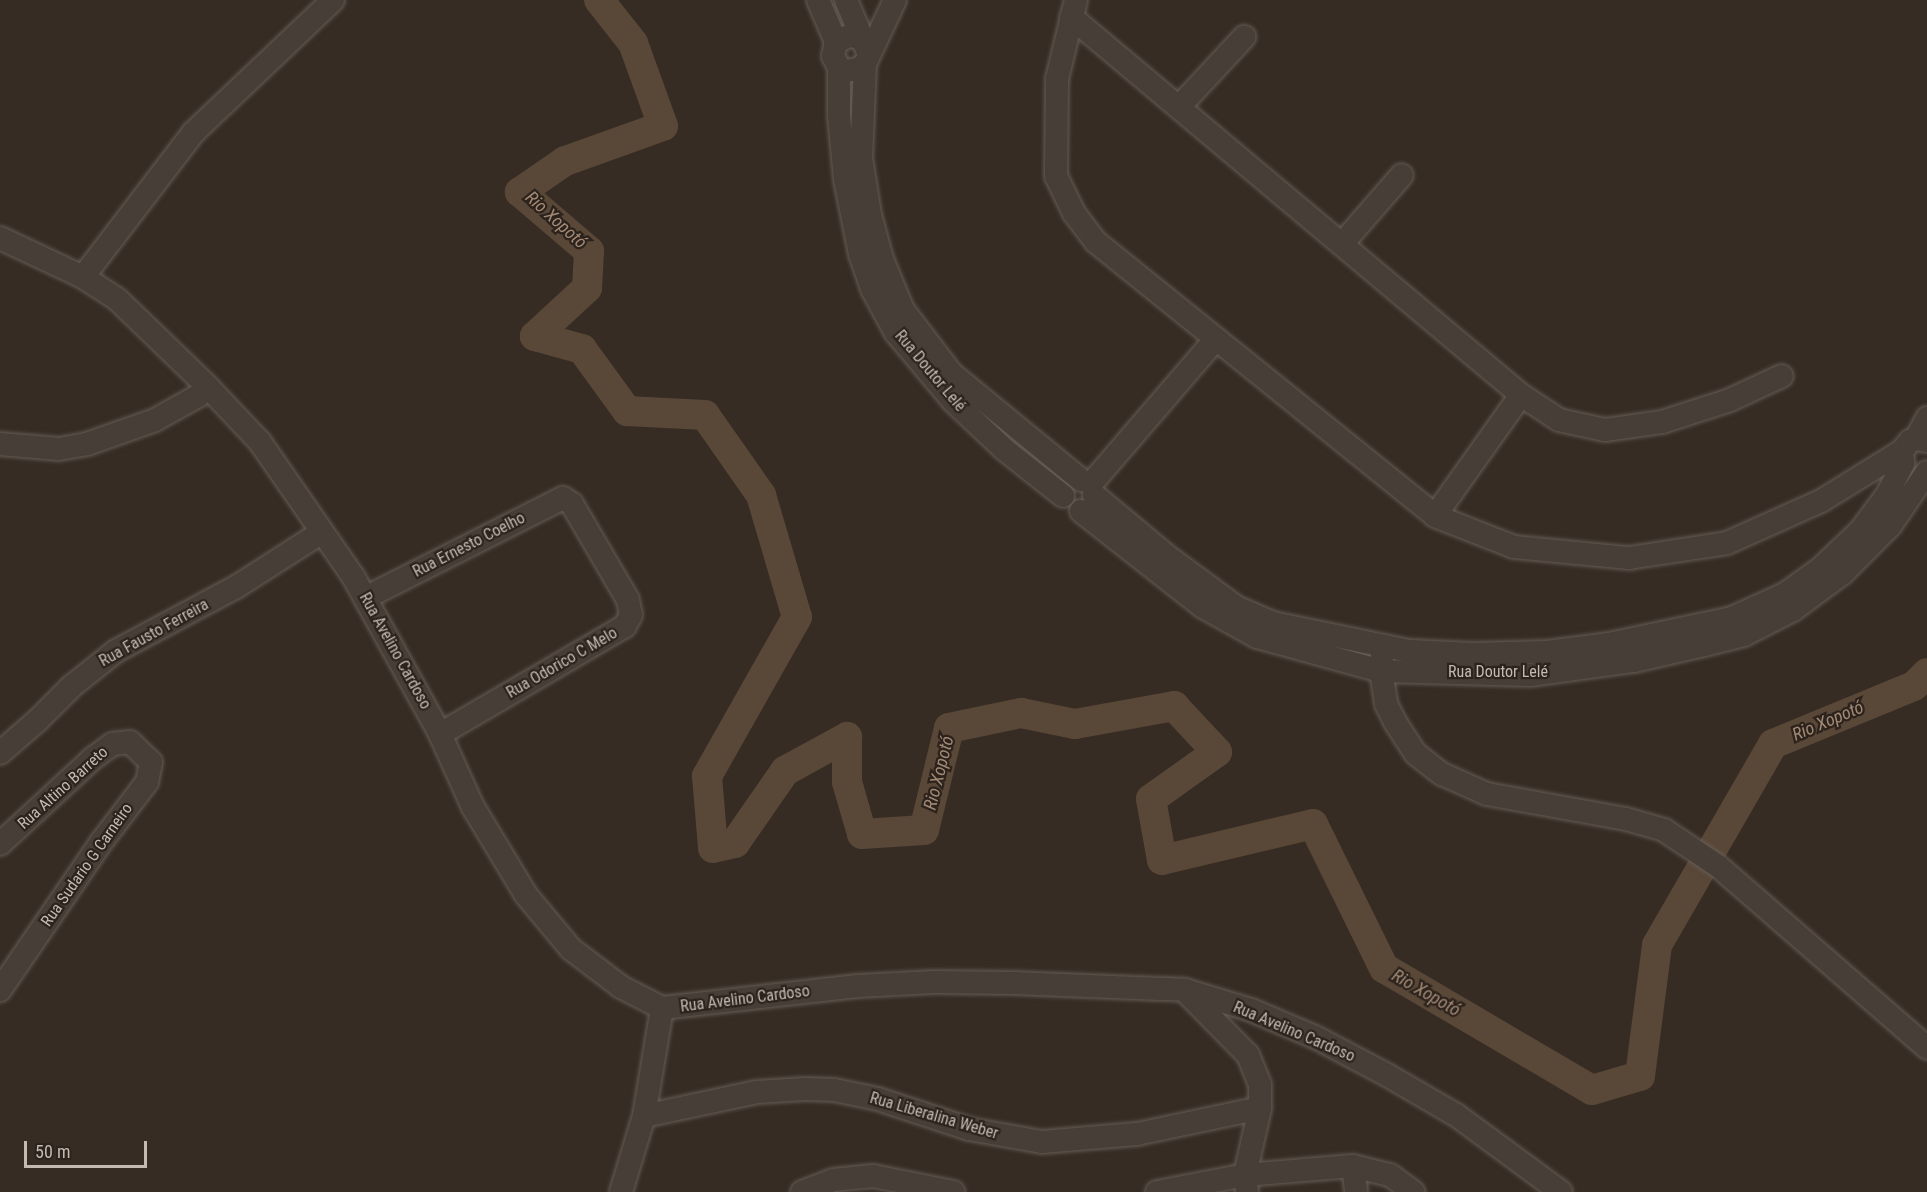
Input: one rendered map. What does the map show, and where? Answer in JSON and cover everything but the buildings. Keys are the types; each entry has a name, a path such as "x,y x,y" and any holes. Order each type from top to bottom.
{"street":[{"path":"83,278 193,133 333,0"},
{"path":"818,0 836,42 832,56 839,68 853,71 895,0"},
{"name":"Rua Doutor Lelé","path":"846,0 865,52 861,158 873,226 882,259 903,310 952,374 1086,493 1203,607 1257,637 1398,664 1530,675 1634,661 1744,635 1793,610 1843,573 1890,526 1927,472"},
{"path":"1782,376 1730,400 1662,422 1605,430 1559,420 1521,395 1179,107 1074,9 1057,79 1056,176 1074,213 1096,242 1435,516 1514,547 1629,558 1727,543 1821,501 1912,448"},
{"path":"836,42 851,35 865,52"},
{"path":"1179,107 1244,37"},
{"name":"Rua Doutor Lelé","path":"839,68 839,116 845,179 860,254 872,289 896,333 953,401 1005,450 1062,496 1068,508 1086,493"},
{"path":"1342,244 1402,175"},
{"name":"Rua Avelino Cardoso","path":"0,238 83,278 117,299 208,387 260,442 366,598 440,734 473,807 526,895 585,961 621,987 662,1008 858,986 934,982 1185,990 1251,1010 1315,1037 1387,1075 1456,1115 1561,1192"},
{"path":"1086,493 1215,340"},
{"path":"0,444 59,449 87,444 155,420 198,396 208,387"},
{"path":"1435,516 1521,395"},
{"name":"Rua Doutor Lelé","path":"1398,664 1472,654 1547,652 1609,644 1732,618 1785,594 1820,569 1861,530 1887,495 1927,418"},
{"path":"1912,448 1911,472 1927,472"},
{"name":"Rua Doutor Lelé","path":"1086,493 1236,607 1274,623 1382,646 1398,664"},
{"name":"Rua Ernesto Coelho","path":"366,598 556,499 563,498 572,504"},
{"name":"Rua Odorico C Melo","path":"440,734 629,621 628,600 572,504"},
{"name":"Rua Fausto Ferreira","path":"0,753 72,686 116,651 236,588 322,532"},
{"path":"1398,664 1386,704 1416,754 1442,774 1487,794 1626,819 1664,830 1718,866 1927,1048"},
{"name":"Rua Altino Barreto","path":"0,844 105,749 120,741 130,742"},
{"name":"Rua Sudario G Carneiro","path":"0,990 102,841 147,782 151,762 130,742"},
{"path":"1185,990 1248,1055 1260,1085 1260,1108 1246,1184"},
{"path":"621,1192 644,1116 662,1008"},
{"name":"Rua Liberalina Weber","path":"644,1116 757,1092 834,1090 878,1099 975,1131 1042,1142 1137,1134 1260,1108"},
{"path":"1353,1166 1356,1192"},
{"path":"1157,1192 1246,1184 1353,1166 1390,1175 1413,1192"},
{"path":"802,1192 833,1180 873,1176 953,1192"}],"waterway":[{"name":"Rio Xopotó","path":"599,0 633,43 663,126 565,161 520,192 589,251 587,288 535,336 582,349 627,411 705,415 761,495 797,617 707,776 713,848 735,843 785,771 847,737 847,782 862,834 924,830 949,728 1021,713 1075,724 1174,706 1217,752 1151,799 1162,860 1313,824 1384,968 1592,1090 1640,1076 1657,945 1773,744 1914,686 1927,673"}]}
